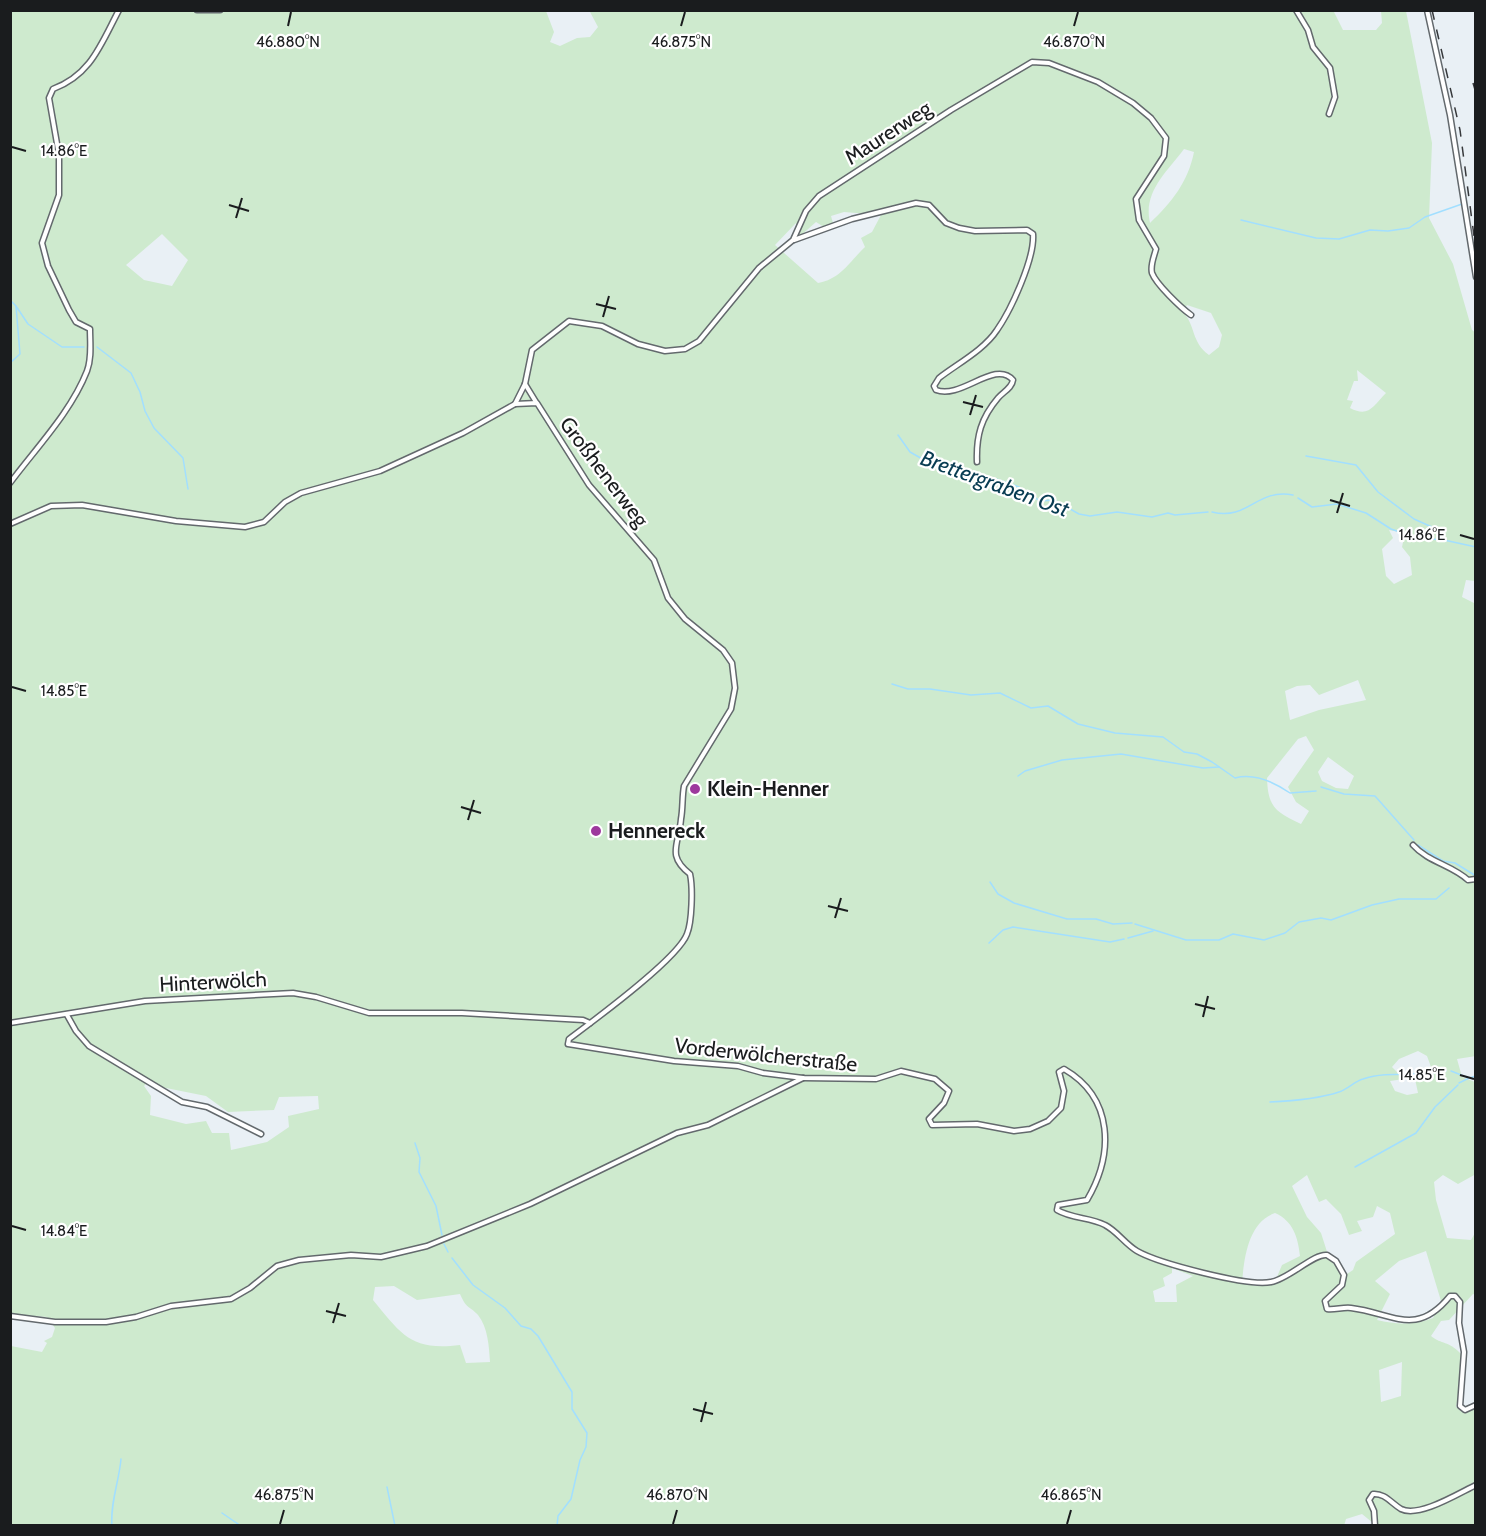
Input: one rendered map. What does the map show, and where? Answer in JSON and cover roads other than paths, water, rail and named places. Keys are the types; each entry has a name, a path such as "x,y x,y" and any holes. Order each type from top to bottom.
{"street":[{"path":"10,483 68,406 87,372 90,359 90,329 76,322 48,266 42,243 59,195 59,155 49,98 53,89 68,83 93,61 119,10"},
{"path":"197,10 220,10"},
{"path":"1296,10 1308,30 1313,47 1330,68 1335,97 1329,114"},
{"path":"1427,10 1450,115 1476,278"},
{"name":"Maurerweg","path":"515,404 525,384 532,350 569,321 602,326 638,344 665,351 685,349 699,341 759,268 793,240 806,212 819,196 951,110 1032,62 1049,63 1098,82 1133,103 1151,118 1166,138 1164,156 1136,199 1138,220 1156,249 1152,274 1176,305 1191,315"},
{"path":"793,240 852,219 916,203 929,205 946,223 958,228 975,231 1027,230 1033,234 1034,244 1023,276 997,330 934,384 936,390 943,392 972,386 998,373 1007,374 1013,381 981,423 977,436 977,462"},
{"path":"525,384 537,403"},
{"name":"Großhenerweg","path":"10,524 51,506 82,505 176,521 245,526 264,522 285,502 301,493 380,471 463,433 515,404 537,403 590,484 654,560 668,597 679,612 723,650 732,663 735,688 731,709 684,786 682,796 681,819 674,852 679,866 690,874 692,884 687,934 675,953 590,1023"},
{"path":"1413,845 1437,863 1456,870 1468,880 1476,879"},
{"name":"Hinterwölch","path":"10,1023 67,1016 145,1001 294,993 316,997 369,1013 462,1013 583,1020 590,1023"},
{"path":"67,1016 89,1046 182,1102 207,1107 261,1134"},
{"name":"Vorderwölcherstraße","path":"590,1023 569,1040 568,1044 674,1061 738,1066 763,1073 803,1078 876,1079 898,1070 924,1075 940,1082 949,1091 945,1103 929,1119 932,1125 977,1124 1014,1131 1030,1129 1057,1113 1064,1101 1059,1072 1064,1069 1093,1094 1102,1115 1105,1142 1099,1177 1087,1200 1058,1204 1057,1210 1067,1215 1103,1224 1135,1249 1157,1259 1250,1283 1270,1282 1285,1277 1316,1256 1327,1255 1336,1261 1344,1275 1342,1285 1325,1301 1327,1309 1353,1308 1395,1320 1422,1320 1439,1310 1450,1296 1455,1296 1460,1302 1459,1323 1464,1352 1460,1406 1466,1410 1476,1405"},
{"path":"10,1316 54,1322 106,1322 136,1317 171,1306 231,1299 250,1288 277,1266 299,1260 351,1255 381,1257 427,1246 530,1204 677,1133 708,1125 803,1078"},
{"path":"1376,1526 1374,1511 1369,1500 1372,1494 1381,1494 1400,1509 1412,1510 1438,1505 1476,1485"}],"waterway":[{"path":"1241,220 1316,238 1339,239 1370,230 1388,231 1409,228 1425,217 1462,204"},
{"path":"10,300 16,306 20,354 10,363"},
{"path":"16,306 28,324 62,347 84,347"},
{"path":"97,347 131,373 154,428 183,458 188,489"},
{"name":"Brettergraben Ost","path":"898,435 910,452 933,465 950,471 996,479 1019,487 1040,501 1054,500 1079,514 1090,516 1117,512 1152,517 1168,513 1175,515 1208,512"},
{"path":"1306,456 1356,465 1378,492 1414,519 1443,532 1444,539"},
{"name":"Brettergraben Ost","path":"1212,512 1225,514 1235,512 1270,496 1293,495"},
{"name":"Brettergraben Ost","path":"1298,498 1312,507 1337,504 1366,513 1391,529 1417,538 1444,540 1476,547"},
{"path":"892,684 908,689 930,689 971,695 1000,693 1031,708 1048,706 1078,724 1115,733 1163,737 1184,752 1197,754 1235,778 1249,777 1264,780 1290,793 1316,791"},
{"path":"1018,776 1025,771 1062,760 1121,754 1203,768 1219,767"},
{"path":"1321,787 1344,794 1375,796 1414,840"},
{"path":"1418,845 1443,861 1455,863 1476,876"},
{"path":"990,882 998,894 1014,903 1067,919 1096,919 1113,924 1132,923"},
{"path":"1135,924 1186,940 1219,940 1233,934 1264,940 1285,933 1299,922 1321,918 1331,920 1372,905 1399,899 1436,899 1449,888"},
{"path":"989,943 1003,930 1013,927 1110,942 1124,939"},
{"path":"1128,938 1153,931"},
{"path":"1270,1102 1331,1094 1373,1076 1446,1071"},
{"path":"1451,1071 1469,1078 1476,1076"},
{"path":"1459,1083 1469,1078"},
{"path":"1355,1167 1416,1133 1435,1107 1458,1085"},
{"path":"415,1143 420,1158 419,1172 436,1206 442,1235"},
{"path":"444,1244 448,1252"},
{"path":"452,1258 473,1285 505,1308 521,1326 531,1329 538,1336 572,1392 572,1409 587,1433 586,1447 580,1460 571,1499 558,1516 557,1526"},
{"path":"112,1526 112,1509 121,1459"},
{"path":"387,1487 395,1526"},
{"path":"222,1513 241,1526"}],"railway":[{"path":"1432,10 1460,130 1476,251"},
{"path":"1473,83 1476,93"}],"place":[{"name":"Klein-Henner","path":"695,789"},
{"name":"Hennereck","path":"596,831"}]}
